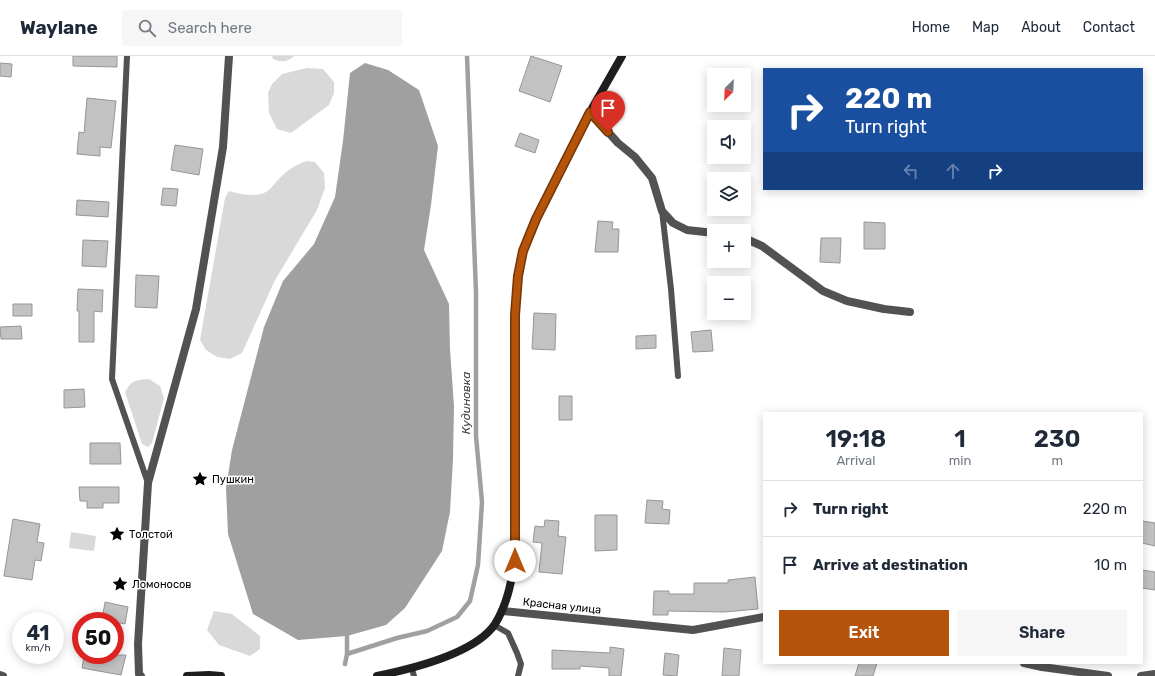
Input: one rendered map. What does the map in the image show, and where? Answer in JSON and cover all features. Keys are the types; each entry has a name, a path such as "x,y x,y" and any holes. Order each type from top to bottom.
{"main road":[{"path":"377,676 413,672 465,649 479,639 494,625 502,611 511,587 515,561 515,315 518,276 523,251 536,219 590,112 622,56"},
{"path":"187,676 221,676"}],"street":[{"path":"141,676 139,674 138,644 148,483 196,309 222,147 229,56"},
{"path":"590,112 618,143 635,157 652,178 662,210 673,223 687,230 707,232"},
{"path":"751,241 762,246 823,291 847,301 884,309 910,312"},
{"name":"Красная улица","path":"502,611 693,630 763,617"},
{"path":"1028,664 1108,676"},
{"path":"1141,676 1155,674"}],"lane":[{"path":"127,56 112,379 148,483"},
{"path":"662,210 671,289 678,376"},
{"path":"494,625 508,633 518,653 521,664 518,676"}],"shaded area":[{"path":"272,56 294,56 289,60 279,61 273,59"},
{"path":"365,63 388,70 419,90 438,146 424,250 449,304 450,349 454,406 450,512 442,551 405,608 386,625 347,636 298,640 253,614 228,534 226,488 232,450 264,327 283,281 314,244 335,197 343,141 350,73"},
{"path":"307,68 323,69 334,82 334,93 329,105 291,133 277,129 269,113 268,93 272,84 282,74"},
{"path":"307,161 315,162 324,173 325,188 317,210 274,282 242,353 230,359 217,357 206,350 200,340 225,198 229,191 252,195 262,194 270,189 287,171 298,164"},
{"path":"149,379 160,386 164,398 152,443 148,447 142,444 125,392 134,381"},
{"path":"71,532 96,536 94,551 69,548"},
{"path":"214,611 232,614 260,636 260,649 250,656 219,645 207,630"}],"building":[{"path":"73,56 117,56 117,67 73,66"},
{"path":"531,56 562,66 550,102 519,91"},
{"path":"0,63 12,64 11,77 0,76"},
{"path":"87,98 116,101 111,148 100,147 100,156 77,154 79,132 84,133"},
{"path":"520,133 539,140 535,153 515,146"},
{"path":"175,145 203,149 199,175 171,170"},
{"path":"163,188 178,189 176,206 161,205"},
{"path":"77,200 109,202 108,217 76,215"},
{"path":"598,221 613,222 612,229 619,229 618,252 595,252"},
{"path":"864,222 885,223 885,249 864,249"},
{"path":"821,238 841,238 840,263 820,262"},
{"path":"83,240 108,241 106,267 82,266"},
{"path":"136,275 159,276 157,308 135,307"},
{"path":"78,289 103,290 102,312 94,311 94,342 79,342 79,311 77,311"},
{"path":"13,304 32,304 32,316 13,316"},
{"path":"534,313 556,314 555,350 532,349"},
{"path":"21,326 22,339 1,339 0,327"},
{"path":"711,330 713,351 693,352 691,332"},
{"path":"656,335 656,348 636,349 636,336"},
{"path":"84,389 85,407 64,408 64,390"},
{"path":"559,396 572,396 572,420 559,420"},
{"path":"90,443 120,443 121,464 90,464"},
{"path":"79,487 119,487 119,503 103,503 103,508 87,508 87,501 80,501"},
{"path":"647,500 663,501 662,509 670,510 669,524 645,523"},
{"path":"595,515 617,515 617,550 595,551"},
{"path":"13,519 40,524 37,542 44,543 41,561 35,560 32,580 4,576"},
{"path":"545,520 559,521 558,536 566,537 562,574 539,572 542,543 533,542 535,526 544,527"},
{"path":"1143,521 1155,523 1155,546 1143,543"},
{"path":"1143,570 1155,572 1155,590 1143,588"},
{"path":"755,577 758,609 724,612 668,611 668,615 653,615 654,591 669,591 669,594 694,594 694,583 728,583 728,580"},
{"path":"105,602 128,607 125,624 124,612 103,612"},
{"path":"610,647 624,649 621,676 609,676 609,668 580,666 580,669 552,669 552,650 610,653"},
{"path":"724,648 741,650 739,676 722,676"},
{"path":"665,653 679,655 677,676 663,675"},
{"path":"83,664 124,664 121,675 82,668"},
{"path":"859,664 877,664 873,676 855,676"}],"waterway":[{"name":"Кудиновка","path":"345,664 347,654 397,638 427,631 457,617 470,601 478,565 482,502 476,436 476,293 467,56"},
{"path":"347,636 347,654"}],"place":[{"name":"Пушкин","path":"200,479"},
{"name":"Толстой","path":"117,534"},
{"name":"Ломоносов","path":"120,584"}],"route":[{"path":"515,561 515,315 518,276 523,251 536,219 590,112 608,132"}]}
